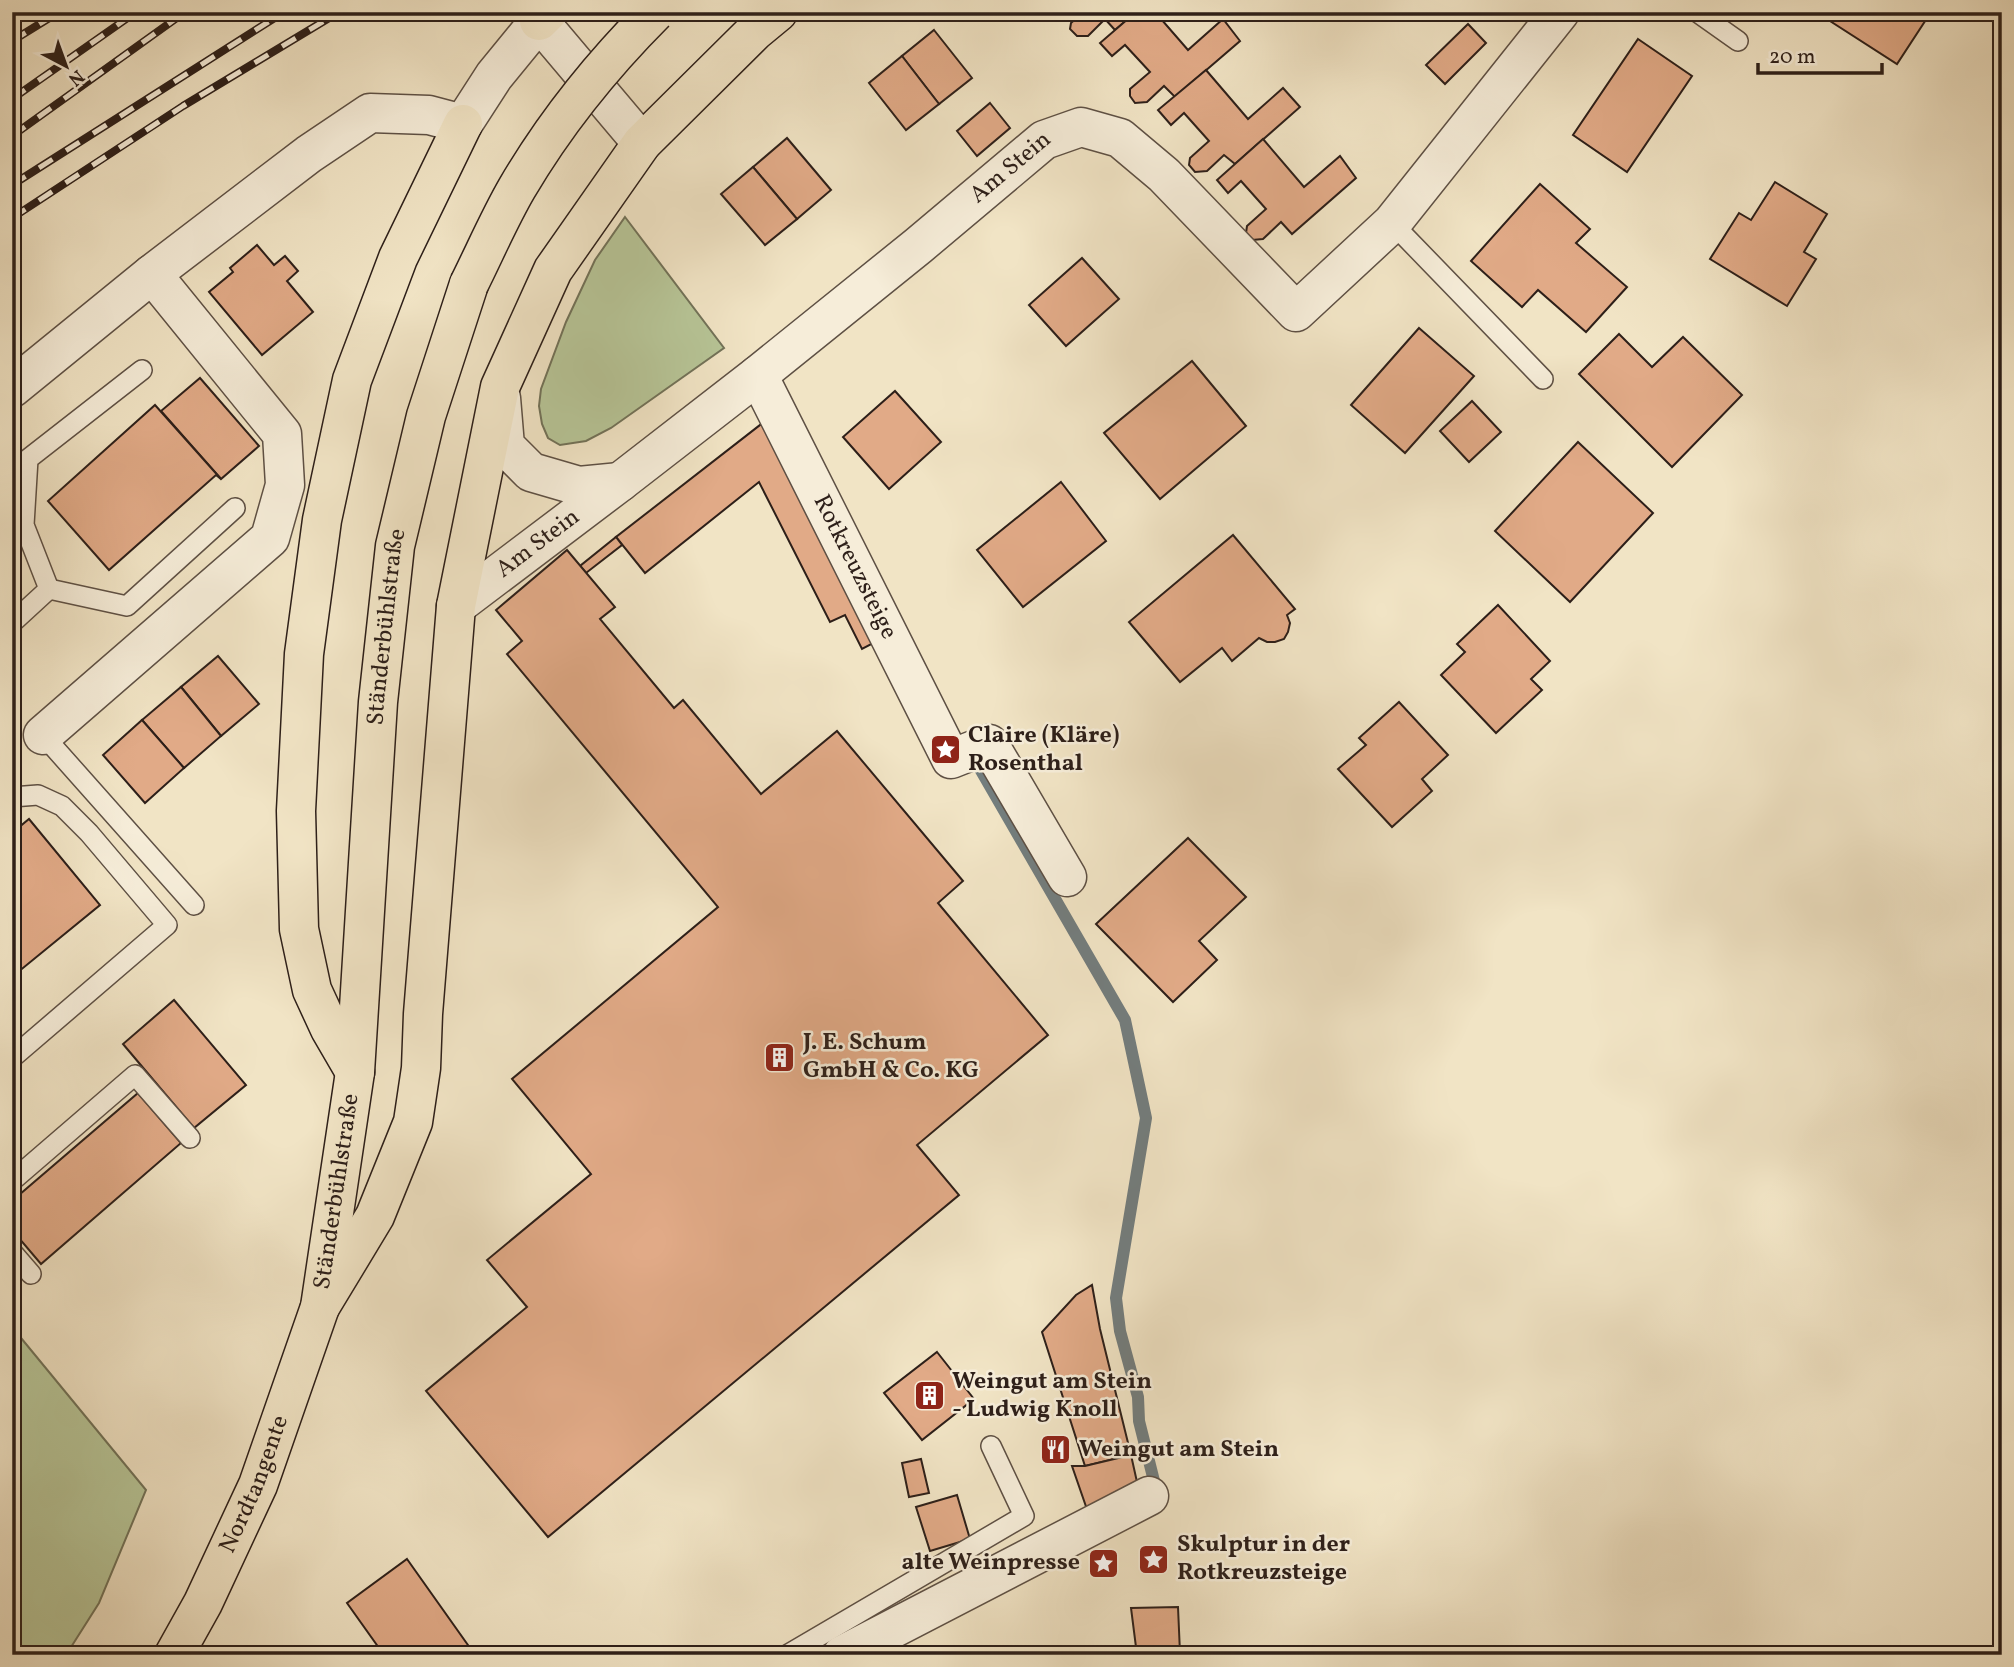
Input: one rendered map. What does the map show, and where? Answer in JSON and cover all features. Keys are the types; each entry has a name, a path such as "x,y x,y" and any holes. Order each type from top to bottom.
{"highway":[{"name":"Ständerbühlstraße","path":"320,1307 355,1072 378,702 395,547 426,416 469,284 517,188 566,115 631,36 655,12"},
{"path":"320,1307 375,1216 413,1122 421,1068 456,606 500,387 553,270 642,143 755,31 778,12"},
{"path":"355,1072 330,1029 312,990 299,929 296,811 304,654 322,520 352,380 398,258 463,124"},
{"name":"Nordtangente","path":"174,1655 203,1603 258,1485 320,1307"}],"street":[{"name":"Am Stein","path":"456,606 758,375 1044,140 1081,127 1119,138 1164,175 1296,312 1392,223 1560,12"},
{"path":"12,388 152,274 309,154 370,113 429,116 463,124 494,76 541,15 642,143"},
{"path":"43,736 270,538 285,485 282,433 152,274"},
{"name":"Rotkreuzsteige","path":"758,375 951,759 989,744 1067,877"},
{"name":"Am Stein","path":"500,387 505,446 531,472 579,486 620,482"},
{"path":"842,1655 1149,1496"}],"lane":[{"path":"1697,12 1738,41"},
{"path":"1392,223 1543,379"},
{"path":"49,589 24,525 27,459 142,370"},
{"path":"49,589 127,606 235,508"},
{"path":"12,623 49,589"},
{"path":"43,736 194,905"},
{"path":"12,797 38,796 62,806 89,833 167,926 12,1058"},
{"path":"12,1181 135,1075 190,1138"},
{"path":"12,1252 31,1273"},
{"path":"787,1655 1024,1516 990,1446"}],"green space":[{"path":"625,217 724,348 611,428 586,441 560,445 548,438 542,424 539,406 541,389 566,322 595,260"},
{"path":"12,1327 146,1490 99,1603 66,1655 12,1655"}],"building":[{"path":"1083,12 1136,12 1115,30 1105,19 1088,36 1077,36 1070,29 1071,23"},
{"path":"1136,12 1155,12 1188,50 1223,19 1240,41 1175,97 1164,86 1147,102 1135,103 1130,96 1130,89 1150,72 1125,45 1112,56 1100,43"},
{"path":"1836,12 1931,12 1897,64 1830,21"},
{"path":"1468,24 1486,43 1445,84 1426,65"},
{"path":"934,30 972,78 939,104 902,56"},
{"path":"1638,39 1692,76 1627,172 1573,135"},
{"path":"902,56 939,104 906,130 869,83"},
{"path":"1206,70 1248,119 1283,88 1300,107 1235,164 1224,155 1207,171 1195,172 1189,165 1190,158 1209,141 1184,113 1171,125 1158,110"},
{"path":"990,103 1010,128 977,156 957,131"},
{"path":"787,138 831,190 797,219 753,167"},
{"path":"1263,139 1304,187 1340,156 1356,178 1292,234 1281,222 1263,239 1252,240 1246,233 1247,226 1266,209 1241,181 1228,193 1217,180"},
{"path":"753,167 797,219 765,245 721,194"},
{"path":"1775,182 1827,214 1804,252 1816,259 1787,306 1710,259 1739,213 1751,220"},
{"path":"1540,184 1590,229 1576,243 1627,287 1586,332 1538,290 1522,307 1471,261"},
{"path":"257,245 274,265 285,256 298,271 287,281 313,312 262,355 209,292 233,272 230,268"},
{"path":"1082,258 1119,299 1066,346 1029,305"},
{"path":"1419,328 1474,376 1405,453 1351,405"},
{"path":"1619,334 1652,367 1683,337 1742,395 1672,467 1579,374"},
{"path":"1192,361 1246,426 1160,499 1104,433"},
{"path":"200,378 259,446 221,479 161,411"},
{"path":"895,391 941,442 889,489 843,437"},
{"path":"1472,401 1501,432 1469,462 1440,431"},
{"path":"155,405 221,479 216,475 109,570 48,501"},
{"path":"769,418 881,639 862,649 845,615 830,622 759,482 645,573 616,537"},
{"path":"1578,442 1653,513 1570,602 1495,531"},
{"path":"1061,482 1106,541 1023,607 977,550"},
{"path":"1233,535 1295,609 1287,615 1290,623 1288,632 1284,639 1275,642 1259,638 1232,661 1222,648 1180,682 1129,622"},
{"path":"616,537 622,545 586,573 580,566"},
{"name":"J. E. Schum GmbH & Co. KG","path":"567,550 615,607 600,619 674,708 683,700 761,794 837,731 963,881 938,903 1048,1035 917,1145 959,1195 548,1537 426,1391 527,1307 487,1260 591,1174 512,1079 718,907 507,654 522,641 496,610"},
{"path":"1498,605 1550,661 1531,679 1542,690 1496,733 1441,675 1465,652 1457,644"},
{"path":"218,656 259,704 221,736 181,687"},
{"path":"181,687 221,736 184,768 142,720"},
{"path":"1399,702 1448,755 1422,779 1432,791 1392,827 1338,769 1366,745 1359,738"},
{"path":"142,720 184,768 145,803 103,755"},
{"path":"29,819 100,905 12,977 12,833"},
{"path":"1188,838 1246,897 1199,941 1217,960 1173,1002 1096,924"},
{"path":"174,1000 246,1085 194,1128 123,1044"},
{"path":"138,1093 181,1143 41,1264 12,1230 12,1201"},
{"path":"1092,1285 1131,1455 1085,1466 1042,1332 1076,1295"},
{"name":"Weingut am Stein - Ludwig Knoll","path":"937,1352 974,1399 922,1440 884,1393"},
{"path":"1131,1455 1139,1491 1090,1518 1072,1466 1085,1466"},
{"path":"921,1459 929,1493 909,1497 902,1463"},
{"path":"957,1495 970,1539 930,1551 916,1507"},
{"path":"407,1559 475,1655 384,1655 347,1603"},
{"path":"1178,1607 1180,1653 1137,1655 1131,1608"}],"waterway":[{"path":"972,755 1125,1020 1146,1118 1116,1298 1120,1331 1138,1397 1139,1421 1155,1485"}],"railway":[{"path":"12,41 59,12"},
{"path":"12,99 136,12"},
{"path":"12,136 185,12"},
{"path":"12,185 284,12"},
{"path":"12,218 183,106 339,12"}],"place":[{"name":"Claire (Kläre) Rosenthal","path":"945,750"},
{"name":"J. E. Schum GmbH & Co. KG","path":"780,1057"},
{"name":"Weingut am Stein - Ludwig Knoll","path":"929,1396"},
{"name":"Weingut am Stein","path":"1056,1450"},
{"name":"Skulptur in der Rotkreuzsteige","path":"1154,1559"},
{"name":"alte Weinpresse","path":"1103,1563"}]}
